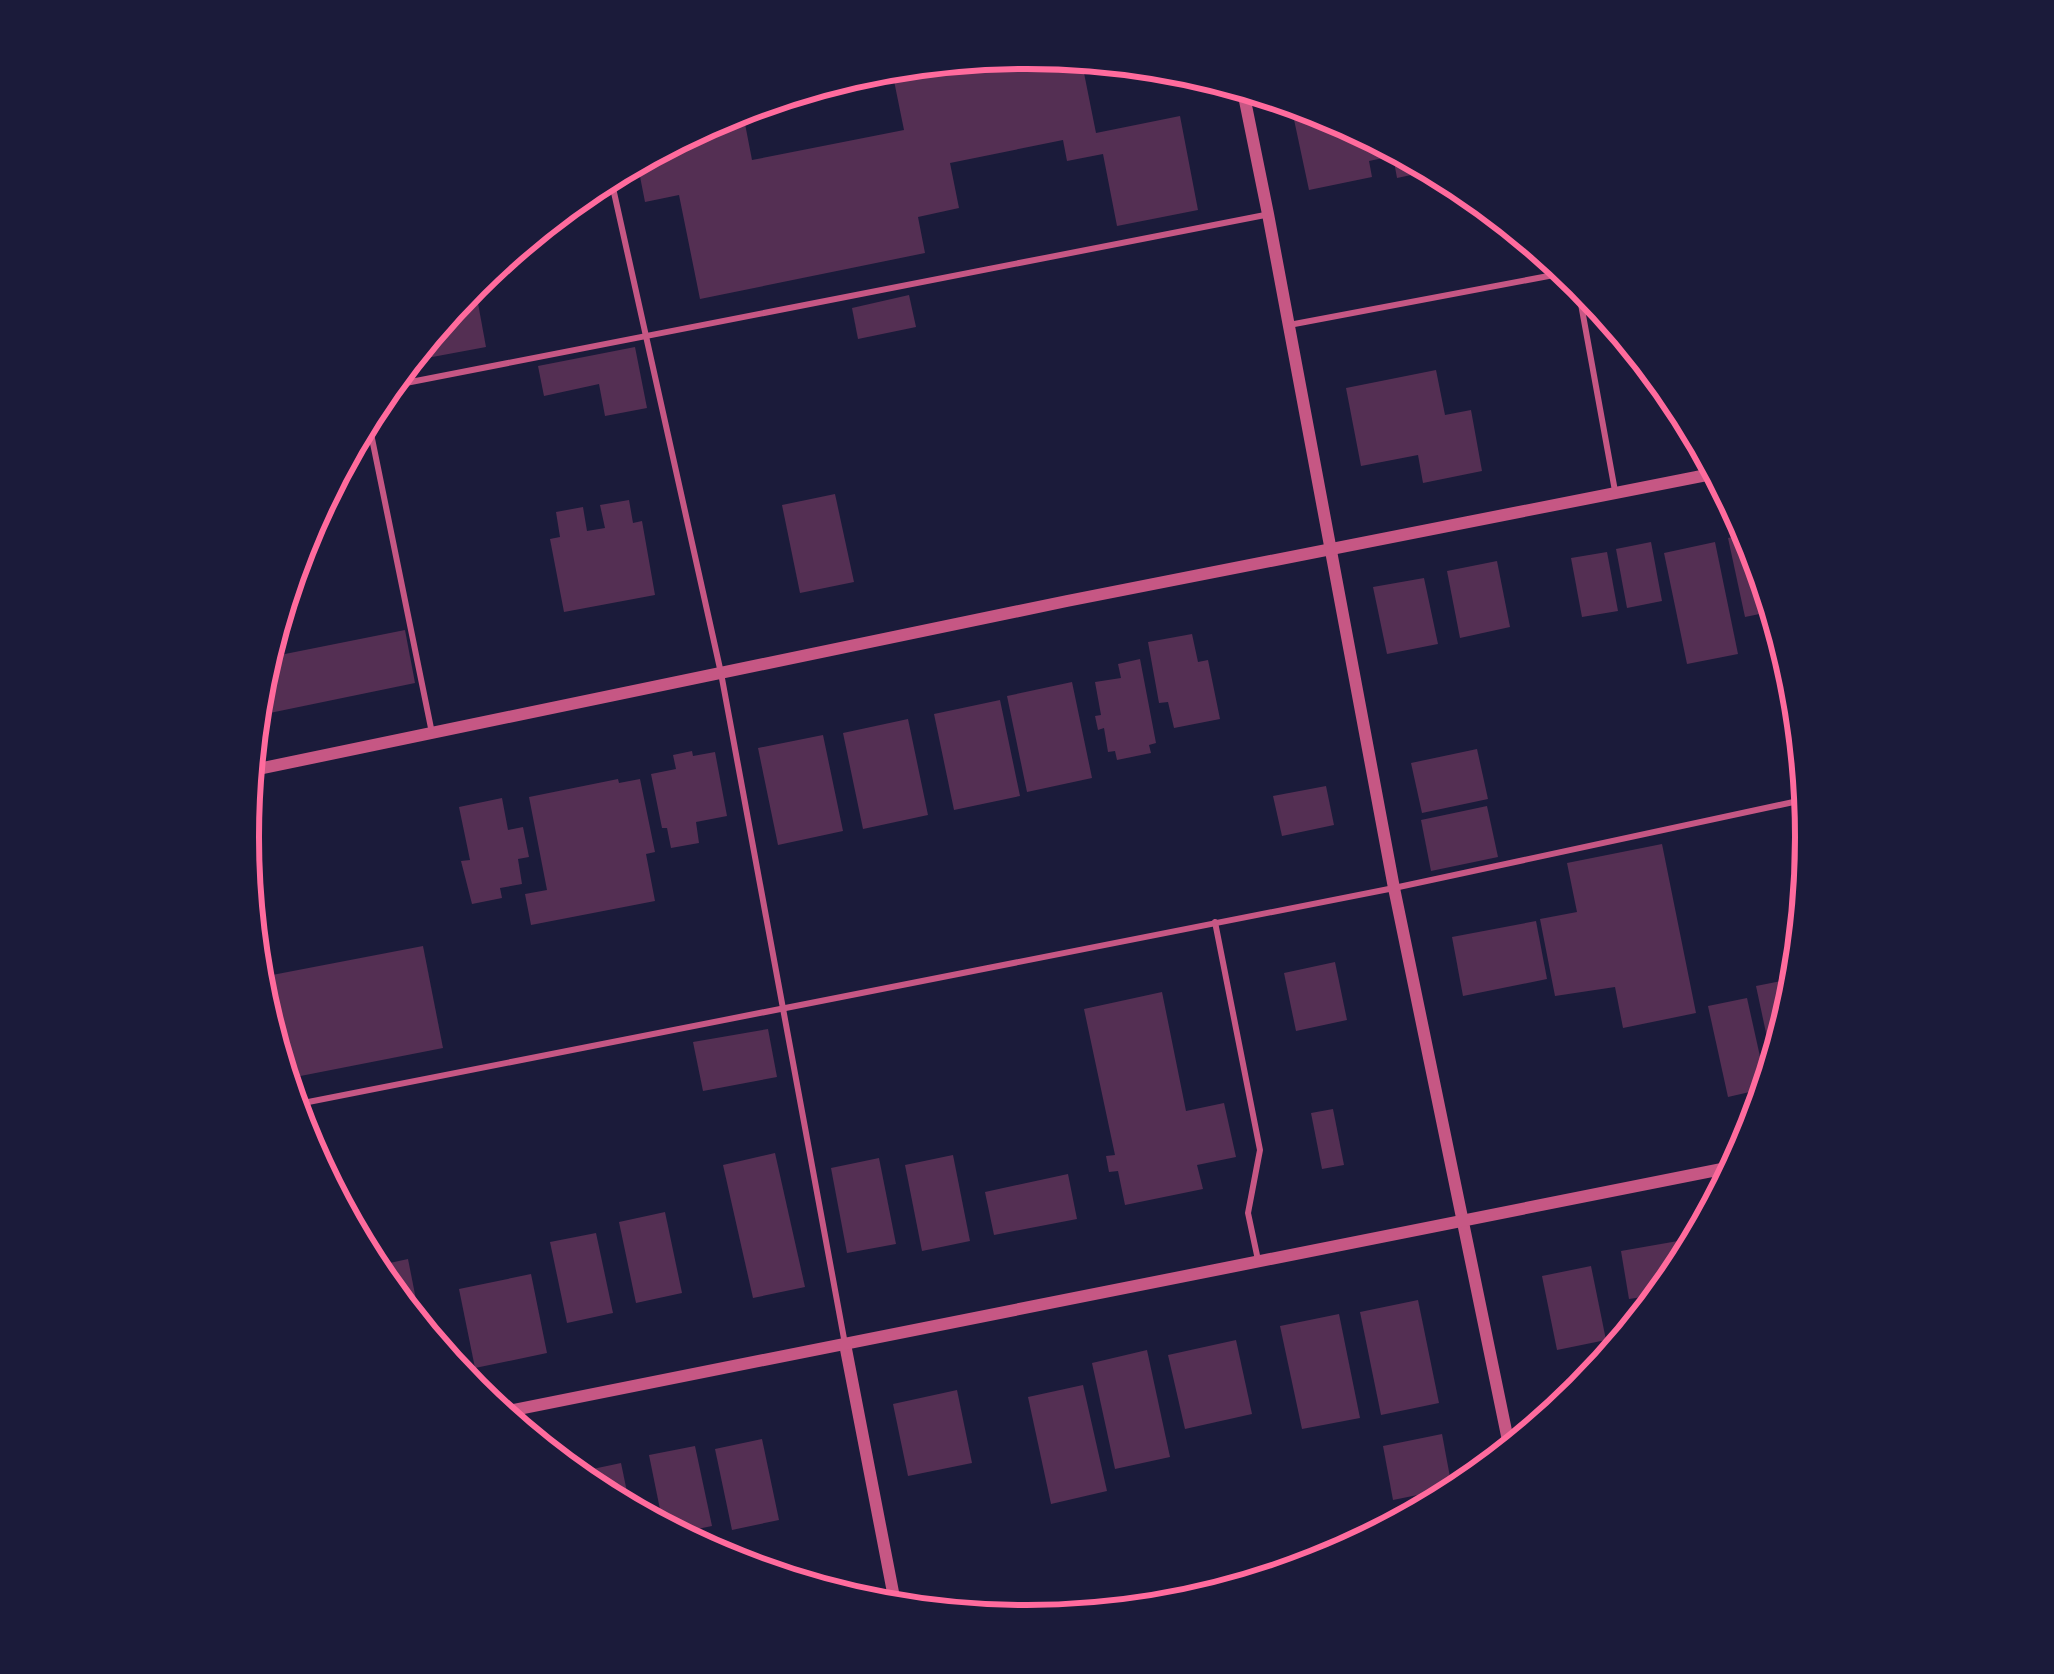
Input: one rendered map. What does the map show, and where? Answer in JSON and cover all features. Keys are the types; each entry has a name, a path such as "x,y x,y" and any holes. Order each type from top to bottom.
{"street":[{"path":"1245,101 1394,888 1507,1436"},
{"path":"263,768 1704,475"},
{"path":"516,1409 1719,1169"},
{"path":"845,1343 893,1593"}],"lane":[{"path":"613,190 721,673 845,1343"},
{"path":"408,383 1268,214"},
{"path":"1288,325 1550,276"},
{"path":"1581,306 1615,491"},
{"path":"372,437 432,733"},
{"path":"307,1102 1394,888 1794,802"},
{"path":"1215,922 1260,1150 1248,1213 1258,1262"}],"building":[{"path":"977,71 1084,72 1096,133 1180,116 1198,210 1117,226 1103,154 1067,161 1063,140 950,163 959,208 918,217 925,253 700,299 679,195 645,202 640,174 745,123 752,160 904,130 894,81"},
{"path":"1293,117 1385,158 1369,161 1372,177 1309,190"},
{"path":"1394,163 1415,174 1397,178"},
{"path":"909,295 916,327 858,339 852,308"},
{"path":"478,301 486,347 427,358"},
{"path":"635,347 647,408 605,416 599,384 544,396 538,366"},
{"path":"1436,370 1445,415 1471,410 1482,471 1423,483 1418,455 1361,466 1346,388"},
{"path":"835,494 854,582 800,593 782,505"},
{"path":"629,500 633,523 642,521 655,595 564,612 550,539 560,537 556,512 583,507 587,531 605,528 600,505"},
{"path":"1734,537 1737,543 1761,614 1745,617 1728,538"},
{"path":"1651,542 1662,601 1627,608 1616,549"},
{"path":"1715,542 1738,654 1687,664 1664,553"},
{"path":"1607,552 1618,611 1582,617 1571,558"},
{"path":"1497,561 1510,627 1460,638 1447,571"},
{"path":"1424,578 1438,644 1387,654 1373,587"},
{"path":"405,630 415,683 270,713 281,655"},
{"path":"1192,634 1198,662 1208,660 1220,719 1174,728 1168,702 1159,703 1148,642"},
{"path":"1140,659 1156,743 1149,745 1151,753 1117,760 1115,751 1108,752 1104,728 1098,730 1095,716 1101,715 1095,682 1121,678 1118,664"},
{"path":"1072,682 1092,778 1027,792 1007,696"},
{"path":"1000,700 1020,796 954,810 934,714"},
{"path":"908,719 928,815 863,829 843,733"},
{"path":"823,735 843,831 778,845 758,748"},
{"path":"1477,749 1488,799 1422,813 1411,763"},
{"path":"692,751 693,756 715,752 727,816 696,822 699,843 671,848 651,774 676,769 673,755"},
{"path":"618,779 619,783 640,779 655,852 646,854 655,901 531,925 525,894 547,890 529,797"},
{"path":"1326,786 1334,825 1282,836 1273,796"},
{"path":"502,798 508,830 523,827 529,857 518,859 522,884 500,888 502,898 472,904 461,861 470,860 459,807"},
{"path":"1487,806 1498,857 1431,871 1421,820"},
{"path":"1662,844 1696,1013 1623,1028 1615,987 1555,996 1540,919 1577,912 1567,863"},
{"path":"1536,921 1547,979 1463,996 1452,937"},
{"path":"423,946 443,1048 298,1077 272,975"},
{"path":"1335,962 1347,1020 1296,1031 1284,973"},
{"path":"1781,981 1768,1040 1756,986"},
{"path":"1162,992 1186,1111 1224,1103 1236,1157 1197,1165 1203,1189 1125,1205 1118,1171 1109,1172 1106,1156 1115,1155 1084,1009"},
{"path":"1747,998 1761,1061 1751,1092 1728,1097 1708,1006"},
{"path":"768,1029 777,1077 703,1091 693,1042"},
{"path":"1333,1109 1344,1165 1322,1169 1311,1113"},
{"path":"775,1153 805,1287 753,1298 723,1165"},
{"path":"953,1155 970,1241 922,1251 905,1165"},
{"path":"879,1158 896,1244 847,1253 831,1168"},
{"path":"1068,1174 1077,1219 994,1235 985,1192"},
{"path":"665,1212 682,1293 636,1303 619,1222"},
{"path":"596,1233 613,1313 567,1323 550,1242"},
{"path":"1680,1241 1642,1297 1629,1299 1621,1251"},
{"path":"408,1259 417,1303 388,1264"},
{"path":"1591,1266 1606,1340 1557,1350 1542,1276"},
{"path":"531,1274 547,1353 475,1368 459,1289"},
{"path":"1418,1300 1439,1403 1381,1415 1360,1312"},
{"path":"1339,1314 1360,1418 1302,1429 1280,1326"},
{"path":"1236,1340 1252,1414 1185,1429 1168,1355"},
{"path":"1147,1350 1170,1457 1115,1469 1092,1363"},
{"path":"1083,1385 1107,1491 1051,1504 1028,1397"},
{"path":"957,1390 972,1463 908,1476 893,1404"},
{"path":"1442,1434 1450,1478 1425,1493 1393,1500 1383,1446"},
{"path":"762,1439 779,1520 732,1530 715,1449"},
{"path":"695,1446 712,1526 695,1530 660,1512 649,1455"},
{"path":"621,1463 627,1492 600,1476 591,1469"}]}
